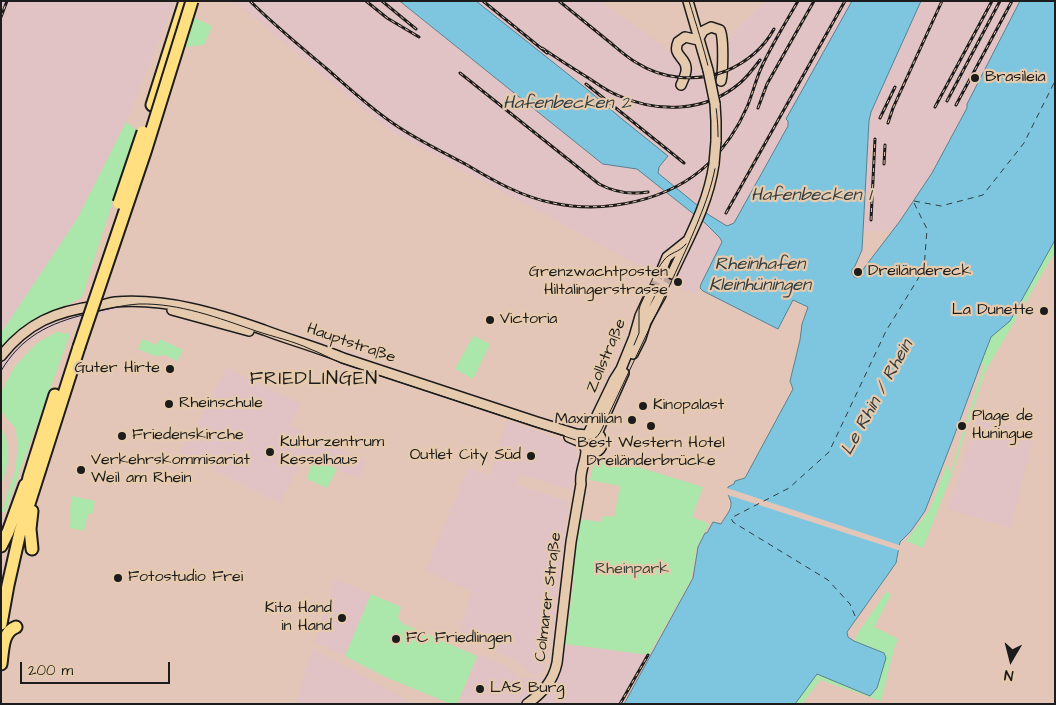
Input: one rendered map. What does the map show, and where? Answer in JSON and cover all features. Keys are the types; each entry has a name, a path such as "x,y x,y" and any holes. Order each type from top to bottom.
{"highway":[{"path":"1,624 20,532 76,346 186,1"},
{"path":"1,546 29,477 145,152 192,1"},
{"path":"32,549 30,529 32,512 45,453"},
{"path":"1,586 29,477"},
{"path":"1,664 7,634 16,627"}],"main road":[{"path":"672,274 696,225 712,179 717,134 712,89 688,1"},
{"path":"682,85 687,69 677,52 676,45 679,40 685,37 697,35 712,27 720,30 722,36 723,72 721,81"},
{"path":"662,269 667,257 689,240"},
{"name":"Zollstraße","path":"589,442 614,380 621,369 640,316 652,290"},
{"name":"Zollstraße","path":"589,442 641,338 646,322 661,295"},
{"name":"Hauptstraße","path":"1,356 19,336 34,325 45,319 74,310 116,302 151,302 179,306 207,312 576,434 589,442"},
{"name":"Colmarer Straße","path":"527,704 546,688 557,664 571,542 581,477 589,442"}],"shaded area":[{"path":"1,1 175,1 126,122 77,219 1,333"},
{"path":"234,1 604,1 604,4 701,73 709,109 710,134 706,170 698,202 709,211 721,166 723,133 720,94 730,86 731,81 730,38 734,31 766,1 1020,1 932,173 894,230 863,231 733,222 694,295 392,132"},
{"path":"103,308 124,308 63,323 42,333 24,346 1,377 1,361 21,338 62,315"},
{"path":"226,368 300,404 290,426 365,461 360,479 305,454 280,503 180,452 197,425"},
{"path":"978,416 1034,436 1010,528 948,509"},
{"path":"507,420 576,446 578,465 571,490 520,474 516,484 567,501 568,505 551,643 543,670 537,675 531,674 517,661 508,656 458,635 472,591 425,571 467,471 470,469 491,476"},
{"name":"Kita Hand in Hand","path":"335,579 371,594 345,656 315,642"},
{"path":"565,644 649,655 622,704 458,704 479,654 506,666 519,678 557,677"},
{"path":"312,649 401,697 411,704 296,704"}],"green space":[{"path":"192,17 212,26 204,45 182,47"},
{"path":"126,122 136,129 82,297 35,319 14,334 1,348 1,333 77,219"},
{"path":"1055,240 1055,252 985,372 951,476 923,548 906,541 930,509 947,464 950,474 984,364 981,363 991,337 1010,321"},
{"path":"57,332 70,334 5,512 1,512 15,471 18,445 15,428 1,411 1,392 15,366 37,343"},
{"path":"473,336 490,344 473,379 455,369"},
{"path":"142,339 157,345 160,339 183,350 177,361 165,355 155,356 138,349"},
{"path":"1,428 7,441 8,456 6,471 1,485"},
{"path":"313,458 337,469 327,488 307,479"},
{"name":"Rheinpark","path":"605,458 703,487 692,517 709,524 697,547 691,580 649,655 565,644 574,580 571,577 579,519 601,522 603,516 614,517 620,486 590,480 594,463"},
{"path":"72,496 95,501 92,514 88,514 84,531 70,528"},
{"path":"887,591 891,595 874,627 898,639 881,701 820,680 802,704 795,704 817,674 869,696 884,653 854,641"},
{"name":"FC Friedlingen","path":"371,594 401,607 398,617 401,623 477,656 457,704 451,704 383,676 345,656"}],"water":[{"path":"400,1 476,1 668,156 659,167 658,173 709,215 727,226 734,223 788,126 786,119 852,1 921,1 871,112 862,250 852,269 854,277 857,278 862,276 864,268 900,221 932,173 967,108 967,104 1020,1 1055,1 1055,240 1010,321 991,337 925,511 911,531 900,542 896,563 847,632 848,637 854,641 884,653 886,658 877,688 870,696 817,674 795,704 624,704 693,578 698,547 705,533 707,533 713,522 721,524 729,511 731,503 728,487 734,484 735,481 745,478 793,389 790,381 802,324 808,307 793,300 778,329 703,291 700,288 701,284 722,242 705,223 637,169 603,164"}],"pier":[{"path":"727,488 902,546 901,551 725,494"}],"ferry route":[{"path":"914,201 941,206 983,195 1024,143 1055,81"},
{"path":"855,616 850,604 828,580 733,522 731,518 789,488 829,452 886,331 924,269 927,229 913,201"}],"tunnel":[{"path":"652,290 662,269"},
{"path":"661,295 672,274"}],"tram line":[{"path":"1,371 9,359 27,340 48,327 87,314 126,305 154,304 213,316 290,341 341,363 579,441 587,442 593,440 602,429 689,243 704,206 715,168 718,142 716,106 709,70 689,1"},
{"path":"634,345 639,333 640,306 654,276 666,257 686,244"}],"railway":[{"path":"1,17 7,1"},
{"path":"250,1 368,105 412,135 519,193 553,203 594,207 636,201 656,195 675,187 709,163 726,144 740,122 763,64 798,1"},
{"path":"366,1 387,18 419,37"},
{"path":"382,1 416,29"},
{"path":"483,1 547,53"},
{"path":"559,1 633,61 658,73 681,78 715,75 734,67 760,49 774,29"},
{"path":"758,108 767,84 814,1"},
{"path":"726,213 845,1"},
{"path":"888,123 942,1"},
{"path":"935,107 992,1"},
{"path":"947,101 1000,1"},
{"path":"956,105 1012,1"},
{"path":"542,48 613,93 632,101 664,107 696,105 712,100 740,83 760,60"},
{"path":"460,73 599,184 622,192 648,192"},
{"path":"586,84 684,163"},
{"path":"880,118 895,87"},
{"path":"871,220 875,139"},
{"path":"884,164 885,145"},
{"path":"620,704 648,655"}],"place":[{"name":"Brasileia","path":"975,78"},
{"name":"Dreiländereck","path":"858,272"},
{"name":"Grenzwachtposten Hiltalingerstrasse","path":"678,282"},
{"name":"La Dunette","path":"1044,311"},
{"name":"Victoria","path":"490,320"},
{"name":"Guter Hirte","path":"170,369"},
{"name":"Rheinschule","path":"169,404"},
{"name":"Kinopalast","path":"643,406"},
{"name":"Maximilian","path":"632,420"},
{"name":"Best Western Hotel Dreiländerbrücke","path":"651,426"},
{"name":"Plage de Huningue","path":"962,426"},
{"name":"Friedenskirche","path":"122,436"},
{"name":"Kulturzentrum Kesselhaus","path":"270,452"},
{"name":"Outlet City Süd","path":"531,456"},
{"name":"Verkehrskommisariat Weil am Rhein","path":"81,470"},
{"name":"Fotostudio Frei","path":"118,578"},
{"name":"Kita Hand in Hand","path":"342,618"},
{"name":"FC Friedlingen","path":"396,639"},
{"name":"LAS Burg","path":"480,689"}],"district":[{"name":"FRIEDLINGEN","path":"314,380"}],"water label":[{"name":"Hafenbecken 2","path":"567,104"},
{"name":"Hafenbecken 1","path":"811,196"},
{"name":"Rheinhafen Kleinhüningen","path":"760,275"},
{"name":"Le Rhin / Rhein","path":"878,398"}]}
